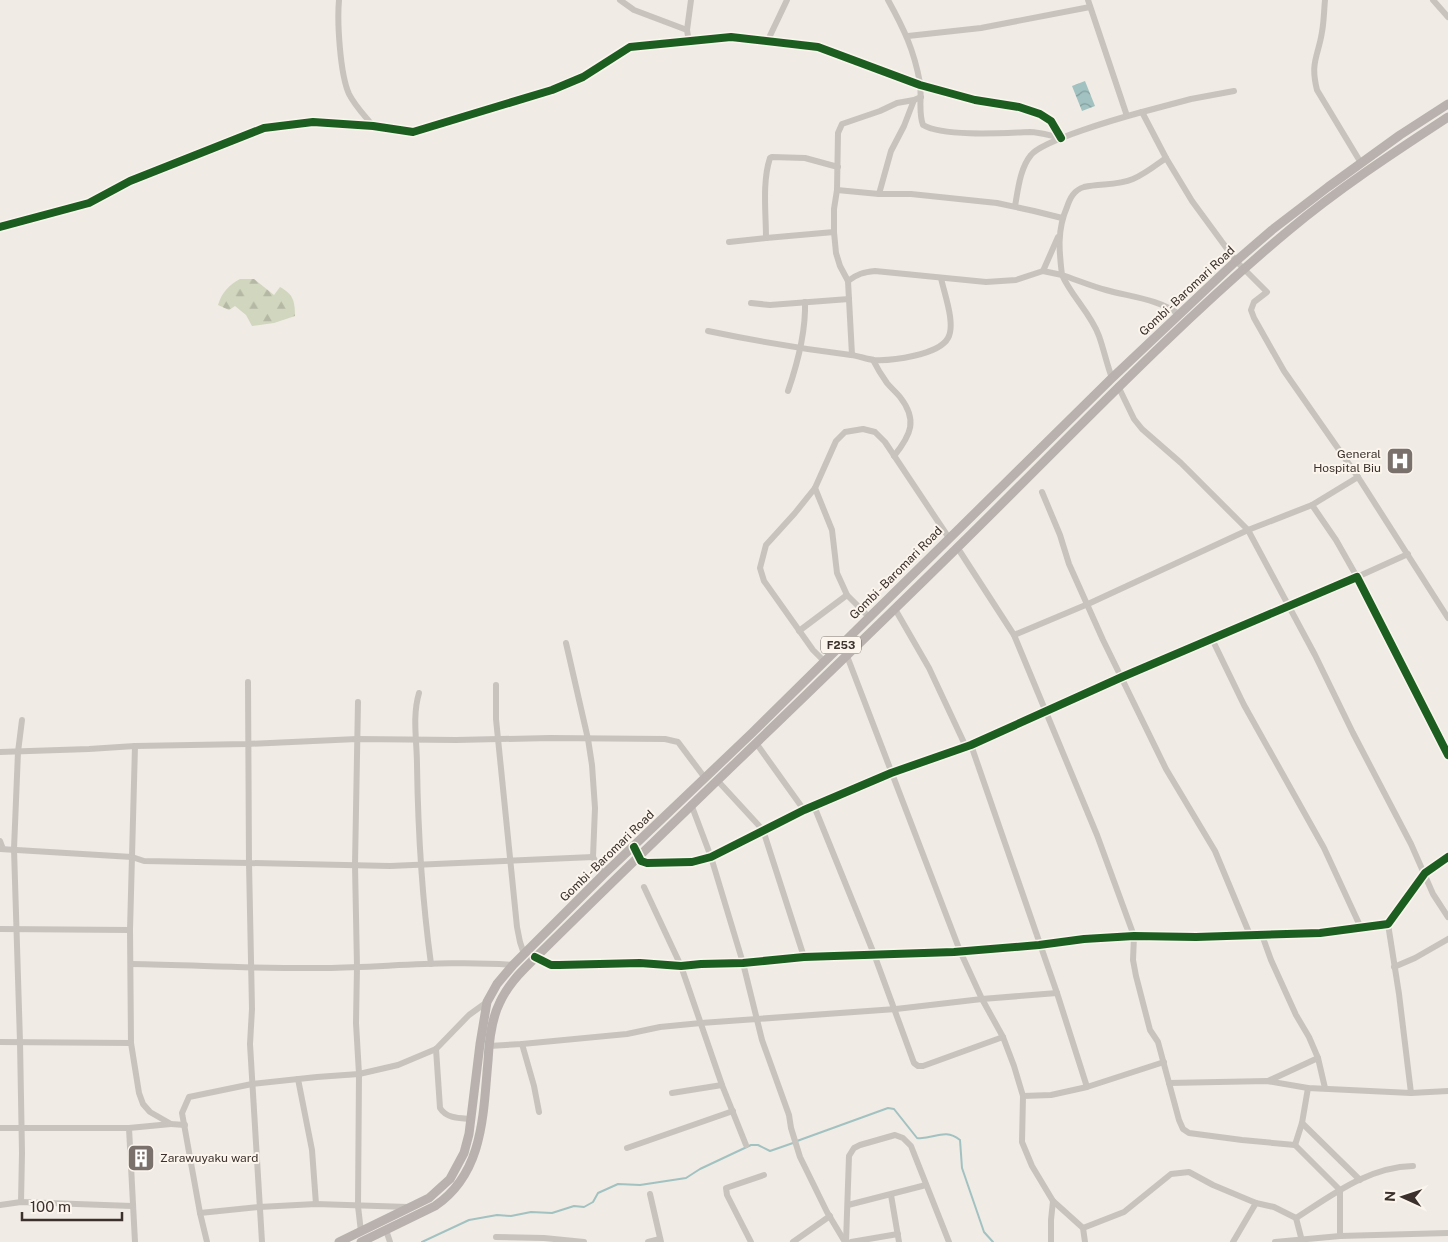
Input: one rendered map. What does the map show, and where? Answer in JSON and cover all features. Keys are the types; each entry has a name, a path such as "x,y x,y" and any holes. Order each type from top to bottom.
{"main road":[{"name":"Gombi - Baromari Road","path":"339,1242 429,1198 450,1179 464,1153 472,1119 480,1044 487,1002 497,984 513,965 603,875 637,851 691,804 903,602 1180,315 1236,261 1286,219 1361,163 1448,104"},
{"name":"Gombi - Baromari Road","path":"361,1242 423,1212 446,1198 464,1177 472,1163 482,1126 489,1046 495,1015 500,1002 517,976 705,778 949,538 1115,382 1291,229 1346,186 1448,117"},
{"path":"897,591 903,602"}],"street":[{"path":"339,0 340,34 349,94 373,126"},
{"path":"620,0 634,10 687,30"},
{"path":"689,42 687,30 691,0"},
{"path":"767,42 787,0"},
{"path":"888,0 908,36 916,60 920,86 920,118 923,125 928,128 987,133 1017,134 1032,132 1061,138"},
{"path":"1324,0 1322,32 1314,61 1314,77 1317,90 1361,163"},
{"path":"1433,0 1448,17"},
{"path":"908,36 980,28 1089,4 1127,116"},
{"path":"0,227 88,203 130,181 264,128 313,122 373,126 413,132 552,90 584,77 630,47 731,37 818,47 920,86 975,100 1019,107 1040,114 1051,121 1061,138"},
{"path":"1015,206 1023,171 1029,158 1035,151 1061,138 1127,116 1191,99 1234,91"},
{"path":"852,355 848,281 838,260 834,232 838,133 842,124 897,103 920,97"},
{"path":"879,194 891,151 904,126 914,100"},
{"path":"1142,112 1166,158 1192,201 1236,261 1267,292 1254,302 1251,310 1254,318 1284,371 1358,477 1448,618"},
{"path":"766,238 766,188 770,158 805,158 838,167"},
{"path":"1166,158 1134,179 1115,184 1086,186 1077,190 1071,196 1062,218 1059,236 1062,275 1086,311 1099,336 1106,365 1134,419 1142,430 1181,464 1248,530 1315,655 1425,873 1433,894 1448,917"},
{"path":"837,190 879,194 911,194 1015,206 1062,218"},
{"path":"729,242 834,232"},
{"path":"1043,270 1059,236"},
{"path":"848,281 864,272 875,271 986,282 1016,280 1043,270 1104,290 1161,304 1171,308 1180,315"},
{"path":"708,331 873,360 912,357 942,344 949,337 951,324 941,278"},
{"path":"751,303 762,305 849,299"},
{"path":"788,390 806,321 805,302"},
{"path":"873,360 888,384 908,408 911,418 911,429 894,456"},
{"path":"824,661 813,650 764,581 760,568 766,545 795,514 815,488 836,441 845,432 862,429 875,432 885,442 949,538"},
{"path":"1014,635 1088,604 1248,530 1312,505 1358,477"},
{"path":"815,488 832,530 837,573 847,595 869,617"},
{"path":"1042,492 1060,535 1069,564 1103,640 1166,768 1215,852 1250,935"},
{"path":"1312,505 1336,540 1357,577 1448,755"},
{"path":"957,547 1014,635 1097,835 1134,936 1133,960 1136,976 1150,1030 1158,1042 1183,1129 1189,1133 1295,1145 1340,1190 1340,1236"},
{"path":"637,851 642,861 647,864 692,862 711,857 804,810 891,773 968,746 1122,677 1408,554"},
{"path":"799,631 847,595"},
{"path":"895,609 929,668 968,746 1057,993 1087,1086"},
{"path":"1212,639 1244,704 1324,848 1361,928"},
{"path":"566,643 588,738 594,787 595,829 593,856 603,875"},
{"path":"847,656 960,951 1003,1037 1014,1066 1023,1096 1022,1142 1032,1166 1053,1201 1083,1228 1084,1242"},
{"path":"248,682 250,1044 262,1242"},
{"path":"496,685 496,719 503,794 517,927 524,954"},
{"path":"419,693 415,718 420,864 431,964"},
{"path":"358,702 355,865 356,1023 359,1074 358,1206 361,1232"},
{"path":"21,1202 20,1042 14,849 18,752 22,720"},
{"path":"0,752 357,739 665,739 678,742 705,778"},
{"path":"756,743 804,810"},
{"path":"135,746 130,930 131,1043 139,1094 143,1104 150,1112 171,1124"},
{"path":"717,780 764,830 804,957"},
{"path":"691,804 711,857 769,1060 789,1115 800,1157 845,1242"},
{"path":"814,806 896,1009 914,1062 918,1066 955,1055 1003,1037"},
{"path":"0,841 2,849 132,857 144,861 355,865 593,856"},
{"path":"1411,1092 1388,924 1425,873 1448,857"},
{"path":"644,887 681,966 702,1022 722,1085 746,1146"},
{"path":"536,957 551,965 640,964 681,966 743,964 804,957 960,951 1134,936 1196,937 1320,933 1388,924"},
{"path":"0,929 130,930"},
{"path":"1262,935 1296,1015 1309,1037 1318,1058 1325,1088"},
{"path":"1394,967 1415,958 1448,939"},
{"path":"131,964 326,968 490,963 513,965"},
{"path":"489,1046 627,1034 660,1027 702,1022 896,1009 982,998 1057,993"},
{"path":"207,1242 200,1214 182,1114 189,1097 252,1084 359,1074 398,1064 436,1049 469,1015 487,1002"},
{"path":"0,1042 131,1043"},
{"path":"522,1044 539,1112"},
{"path":"436,1049 440,1108 444,1114 449,1116 472,1119"},
{"path":"1267,1082 1318,1058"},
{"path":"1023,1096 1051,1095 1164,1062"},
{"path":"298,1079 312,1150 316,1204"},
{"path":"1169,1083 1267,1082 1308,1088 1411,1092 1448,1091"},
{"path":"672,1094 722,1085"},
{"path":"1295,1145 1302,1123 1308,1088"},
{"path":"627,1148 733,1111"},
{"path":"1302,1123 1360,1180"},
{"path":"0,1128 129,1128 171,1124 185,1125"},
{"path":"129,1128 135,1242"},
{"path":"845,1242 850,1156 854,1148 860,1145 895,1135 903,1138 911,1146 949,1242"},
{"path":"1296,1218 1340,1190 1371,1174 1385,1169 1412,1166"},
{"path":"1083,1228 1124,1212 1171,1174 1189,1172 1213,1185 1256,1203 1274,1207 1296,1218 1302,1240"},
{"path":"751,1242 727,1195 726,1188 764,1175"},
{"path":"848,1205 926,1185"},
{"path":"648,1242 661,1241 650,1194"},
{"path":"891,1195 899,1242"},
{"path":"1051,1242 1053,1201"},
{"path":"0,1205 21,1202 132,1206"},
{"path":"1233,1242 1256,1203"},
{"path":"200,1214 260,1207 316,1204 413,1207"},
{"path":"795,1241 830,1216"},
{"path":"386,1230 390,1242"},
{"path":"1274,1242 1340,1236 1448,1233"},
{"path":"851,1242 898,1234"},
{"path":"496,1237 544,1238 584,1242"}],"green space":[{"path":"240,279 254,279 274,295 280,287 288,292 292,298 295,316 274,323 252,326 246,315 235,306 229,310 218,305 226,289"}],"water":[{"path":"1085,81 1095,106 1082,111 1072,86"}],"waterway":[{"path":"797,1141 888,1108 894,1109 917,1138 944,1134 954,1136 960,1140 962,1168 984,1232 993,1242"},
{"path":"422,1242 469,1220 531,1212 552,1213 574,1206 584,1207 593,1202 598,1193 618,1184 640,1185 686,1178 700,1169 751,1145 758,1145 770,1151 793,1143"}],"cycle path":[{"path":"0,227 89,203 130,181 264,128 313,122 373,126 413,132 552,90 583,77 630,47 731,37 818,47 920,85 975,100 1019,107 1040,114 1051,121 1061,138"},
{"path":"634,847 641,861 647,863 692,862 711,857 804,810 891,773 971,745 1122,677 1357,577 1448,755"},
{"path":"535,957 551,965 640,963 681,966 743,963 804,957 954,952 1134,936 1196,937 1320,933 1388,924 1425,873 1448,857"}],"place":[{"name":"General Hospital Biu","path":"1400,461"},
{"name":"Zarawuyaku ward","path":"141,1158"}]}
